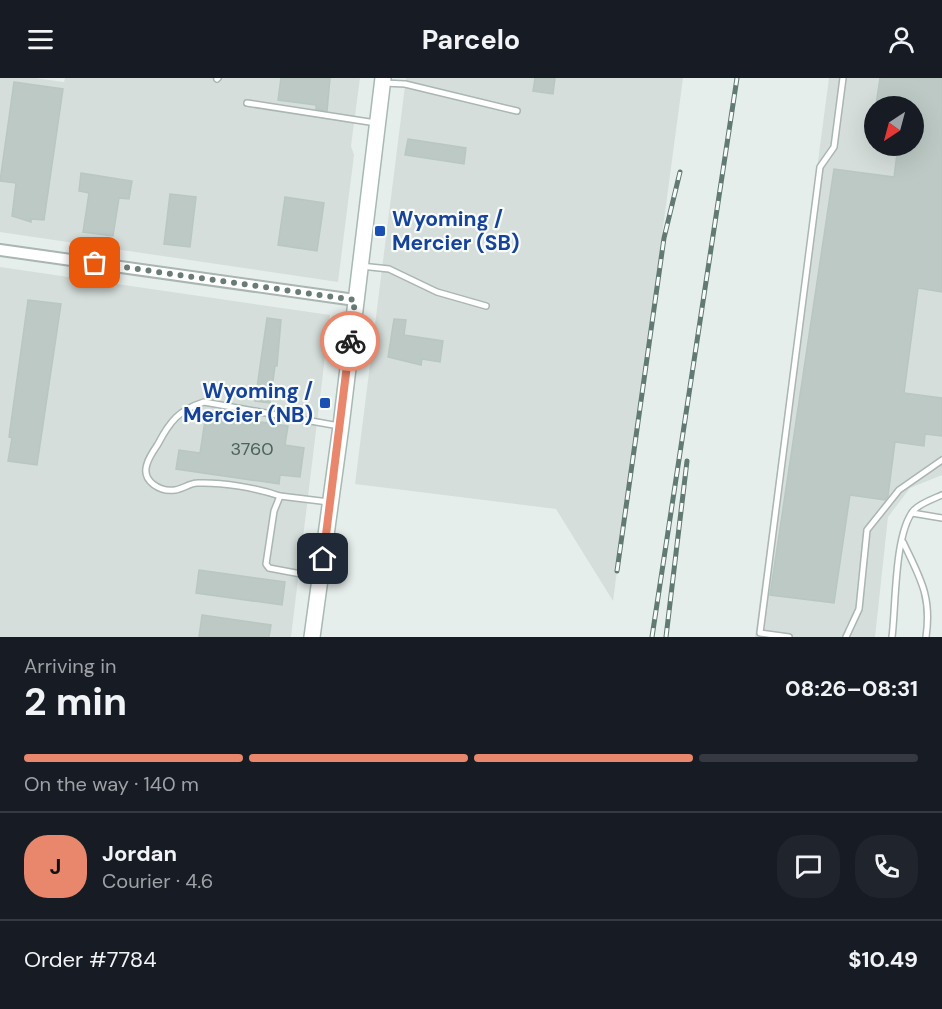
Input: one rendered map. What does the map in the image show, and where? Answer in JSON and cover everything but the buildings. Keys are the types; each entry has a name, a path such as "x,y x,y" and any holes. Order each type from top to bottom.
{"main road":[{"path":"312,637 341,426 382,80"}],"street":[{"path":"0,250 355,300"}],"lane":[{"path":"789,637 760,633 820,167 834,147 843,78"},
{"path":"382,80 517,111"},
{"path":"247,103 378,123"},
{"path":"360,266 389,270 437,292 486,306"},
{"path":"330,502 195,482 179,490 169,490 154,486 146,476 146,466 175,418 185,408 204,402 341,426"},
{"path":"846,637 859,609 867,530 899,490 942,460"},
{"path":"892,637 897,564 904,530 912,513 925,502 942,495"},
{"path":"280,496 274,511 266,564 273,571 320,578"},
{"path":"912,513 942,518"},
{"path":"903,542 919,572 927,594 929,613 926,637"}],"shaded area":[{"path":"0,78 35,78 64,82 65,78 360,78 351,146 354,155 338,282 0,232"},
{"path":"406,78 683,78 613,601 556,509 355,484"},
{"path":"829,78 942,78 942,475 910,488 888,517 875,637 755,637"},
{"path":"0,267 330,315 291,637 0,637"}],"railway":[{"path":"652,637 737,78"},
{"path":"617,571 664,238 680,172"},
{"path":"666,637 687,461"}],"way so far":[{"path":"95,263 355,300 350,341"}],"place":[{"name":"Wyoming / Mercier (SB)","path":"380,231"},
{"name":"Wyoming / Mercier (NB)","path":"325,403"}],"route":[{"path":"323,559 350,341"}]}
